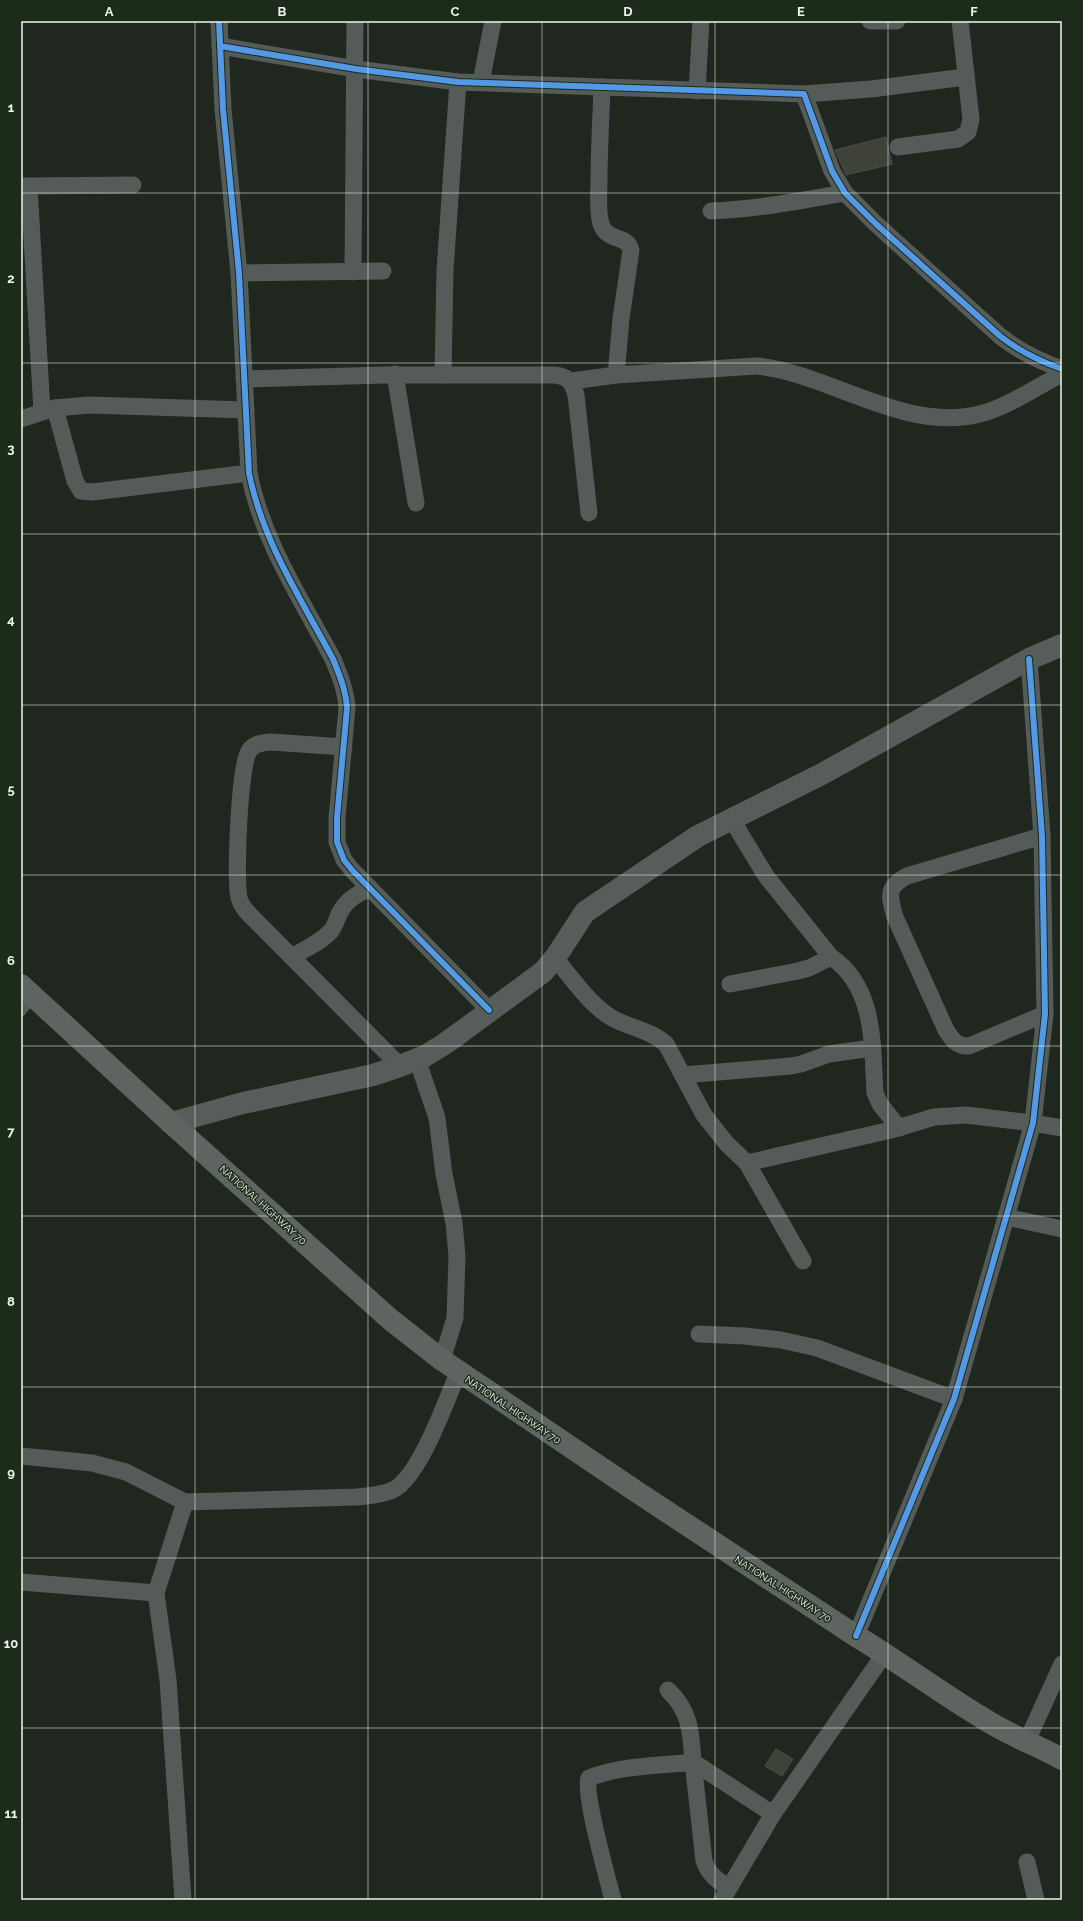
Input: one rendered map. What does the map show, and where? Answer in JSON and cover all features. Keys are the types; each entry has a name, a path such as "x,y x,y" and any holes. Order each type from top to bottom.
{"main road":[{"path":"170,1123 243,1103 373,1075 408,1063 446,1043 489,1010 543,972 555,958 585,912 698,836 732,820 881,742 1030,659 1062,645"},
{"name":"NATIONAL HIGHWAY 70","path":"25,998 170,1123 391,1320 450,1366 856,1636 885,1653 926,1682 989,1722 1062,1759"}],"street":[{"path":"219,21 223,109 239,273 249,473 254,499 262,524 333,659 342,681 347,708 337,842 344,860 489,1010"},
{"path":"353,272 356,69 355,21"},
{"path":"481,82 493,21"},
{"path":"697,91 701,21"},
{"path":"870,21 897,21"},
{"path":"898,147 958,139 968,132 971,119 965,77 960,21"},
{"path":"220,46 356,69 458,82 804,94 871,89 965,77"},
{"path":"443,375 445,270 458,82"},
{"path":"602,87 599,154 599,218 604,231 609,236 630,245 631,250 621,319 616,375"},
{"path":"804,94 832,171 845,193 876,224 1016,349 1037,360 1062,369"},
{"path":"133,185 25,186 27,271 48,410 76,481 81,490 93,492 249,473"},
{"path":"711,211 769,206 845,193"},
{"path":"239,273 383,271"},
{"path":"572,381 616,375 751,367 778,369 804,375 833,388 876,403 944,419 980,414 993,410 1062,374"},
{"path":"244,379 395,374 554,374 565,376 572,381 576,395 589,513"},
{"path":"395,374 416,503"},
{"path":"21,419 48,410 89,405 246,410"},
{"path":"856,1636 954,1399 1033,1123 1045,1014 1042,836 1030,659"},
{"path":"21,1456 92,1463 126,1472 185,1502 356,1497 380,1494 393,1490 402,1484 422,1454 450,1366 455,1318 457,1256 454,1223 444,1174 437,1118 408,1063 292,957 253,918 244,908 240,900 237,884 239,820 247,758 253,747 260,743 344,747"},
{"path":"732,820 766,876 831,957 847,971 863,996 868,1012 875,1093 877,1099 899,1128"},
{"path":"1042,836 907,876 893,886 890,893 890,902 895,917 943,1023 954,1042 962,1047 969,1046 1045,1014"},
{"path":"292,957 324,937 331,930 340,912 348,901 353,896 370,888"},
{"path":"730,984 798,971 809,968 831,957"},
{"path":"555,958 581,990 613,1019 660,1038 666,1044 684,1075 704,1115 727,1144 747,1163 803,1261"},
{"path":"684,1075 791,1066 830,1054 872,1048"},
{"path":"747,1163 899,1128 934,1117 966,1115 1062,1128"},
{"path":"1006,1217 1062,1229"},
{"path":"699,1334 774,1339 817,1348 954,1399"},
{"path":"183,1900 168,1680 156,1592 185,1502"},
{"path":"21,1582 156,1592"},
{"path":"668,1690 679,1700 691,1728 693,1762 704,1861 707,1871 726,1894 773,1814 885,1653"},
{"path":"1027,1741 1062,1664"},
{"path":"612,1900 590,1803 588,1788 589,1778 626,1769 693,1762 773,1814"},
{"path":"1027,1862 1036,1900"}],"building":[{"path":"886,137 892,164 846,175 835,150"},
{"path":"776,1749 793,1759 782,1776 765,1766"}],"cycle path":[{"path":"219,21 223,109 239,273 249,473 255,498 273,545 284,569 333,659 344,690 347,708 337,818 337,842 344,860 352,870 489,1010"},
{"path":"220,46 356,69 458,82 804,94 832,171 845,193 876,224 1000,336 1014,346 1045,363 1062,369"},
{"path":"856,1636 954,1399 1033,1123 1045,1014 1042,836 1029,659"}]}
